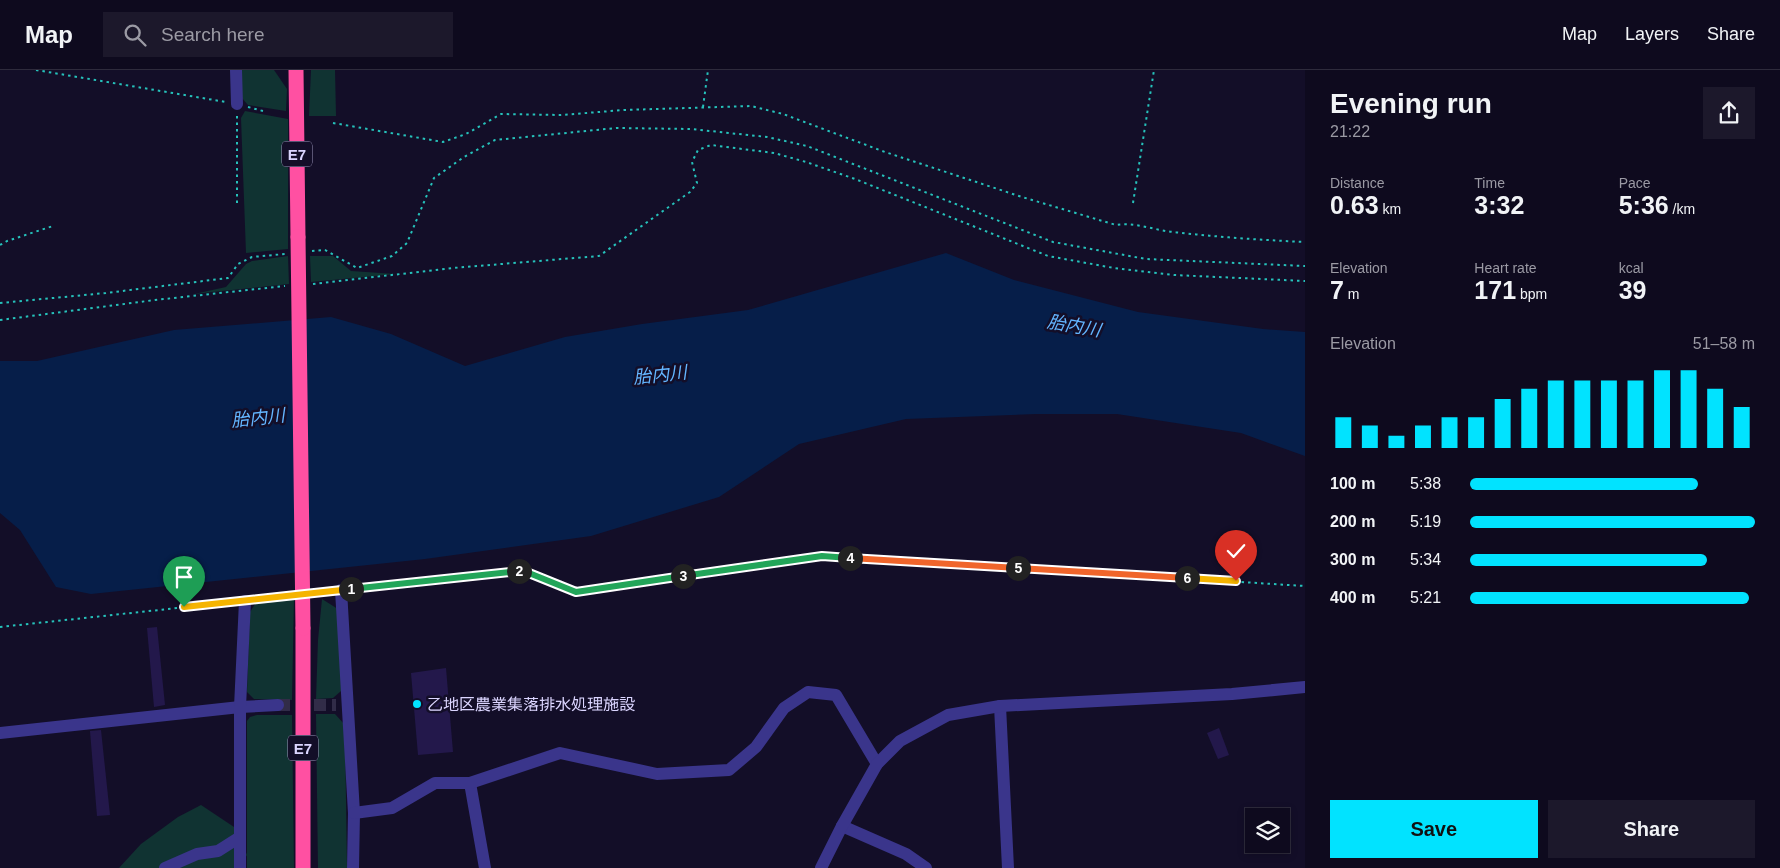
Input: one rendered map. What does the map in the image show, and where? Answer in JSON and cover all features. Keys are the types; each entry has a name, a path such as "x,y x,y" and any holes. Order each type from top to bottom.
{"highway":[{"name":"E7","path":"296,70 303,628 303,868"}],"street":[{"path":"236,70 238,104"},
{"path":"341,590 342,704 354,813 353,868"},
{"path":"240,868 240,707 245,601"},
{"path":"821,868 876,764 900,741 948,715 1000,706 1232,694 1305,687"},
{"path":"354,813 392,808 435,783 470,783 560,753 657,774 729,770 756,747 784,708 808,692 836,695 876,764"},
{"path":"0,733 240,707 278,705"},
{"path":"1000,706 1008,868"},
{"path":"470,783 485,868"},
{"path":"842,826 906,854 926,868"},
{"path":"165,868 197,854 218,851 240,837"}],"path":[{"path":"36,70 238,104 263,111"},
{"path":"703,107 708,70"},
{"path":"1133,203 1154,70"},
{"path":"237,203 238,104"},
{"path":"333,123 443,142 466,134 501,114 561,115 624,110 751,106 783,114 885,152 1022,197 1116,225 1128,223 1154,230 1230,238 1305,242"},
{"path":"307,252 325,250 357,268 392,256 408,243 434,178 464,157 495,140 616,128 691,128 767,137 807,146 1053,242 1146,259 1305,266"},
{"path":"307,284 453,268 599,256 690,192 697,183 692,162 698,150 711,145 774,153 806,162 855,179 1048,256 1114,268 1174,275 1305,281"},
{"path":"0,245 53,226"},
{"path":"0,303 106,293 228,278 238,264 252,257 289,253"},
{"path":"0,320 155,300 288,286"},
{"path":"312,593 524,571 576,592 822,556 1305,586"},
{"path":"0,626 293,596"}],"green space":[{"path":"241,70 274,70 287,89 286,111 248,105 241,97"},
{"path":"311,70 335,70 336,116 309,116"},
{"path":"245,111 288,119 288,249 246,253 241,118"},
{"path":"288,256 289,284 194,294 226,287 246,264 252,261"},
{"path":"310,256 333,256 351,271 396,274 311,282"},
{"path":"294,597 292,700 254,699 247,692 250,612 257,601"},
{"path":"322,599 341,611 341,691 333,698 316,699 318,640"},
{"path":"316,714 335,714 344,724 347,868 318,868"},
{"path":"257,715 292,715 294,868 247,868 247,721 250,717"},
{"path":"201,805 237,829 247,855 239,868 119,868 141,844 178,817"}],"water":[{"name":"胎内川","path":"946,253 1014,280 1138,312 1263,329 1305,332 1305,456 1241,433 1117,414 1036,414 906,419 799,444 719,497 591,536 425,559 91,594 56,587 20,530 0,513 0,361 37,361 174,330 331,317 391,334 465,366 565,337 642,324 748,310"}],"building":[{"path":"157,627 165,705 154,707 147,628"},
{"path":"446,668 453,752 418,755 411,673"},
{"path":"1219,728 1229,755 1218,759 1207,733"},
{"path":"101,730 110,815 97,816 90,731"}],"tunnel":[{"path":"278,705 336,705"}],"place":[{"name":"乙地区農業集落排水処理施設","path":"417,704"}],"route":[{"path":"184,607 524,571 576,592 822,556 1236,581"}]}
